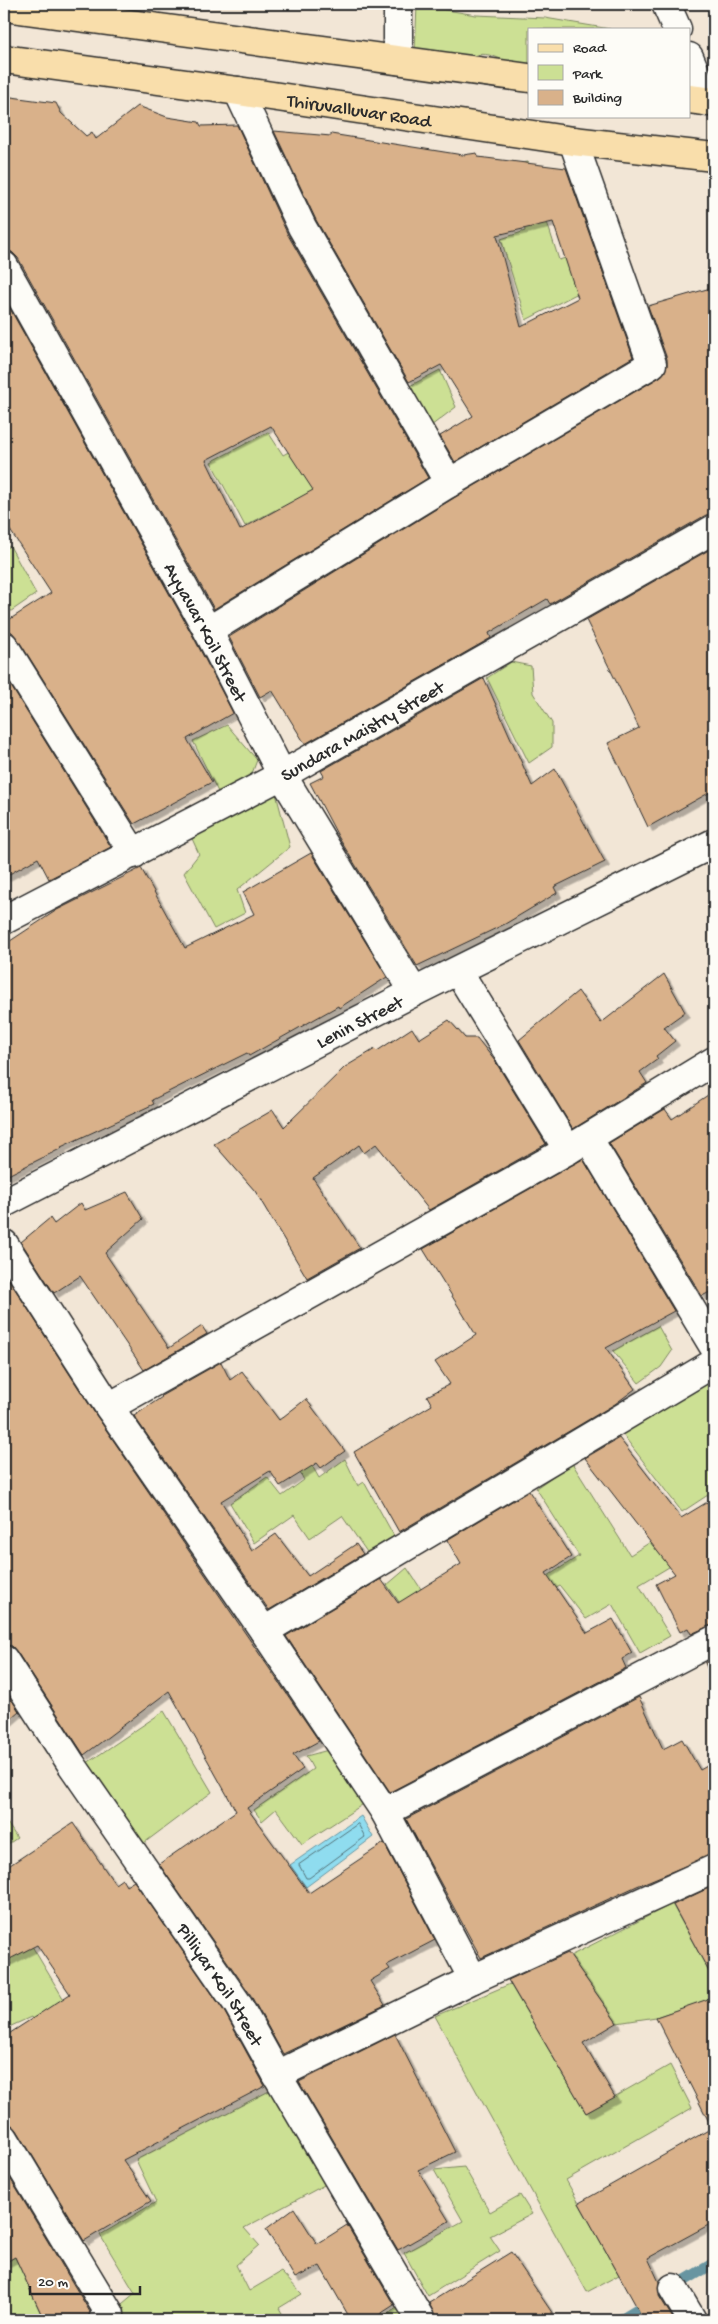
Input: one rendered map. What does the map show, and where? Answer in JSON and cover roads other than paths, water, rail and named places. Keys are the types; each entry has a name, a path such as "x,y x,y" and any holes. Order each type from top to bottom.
{"main road":[{"path":"4,7 528,78"},
{"name":"Thiruvalluvar Road","path":"4,59 238,91 573,141 714,157"}],"street":[{"path":"398,4 398,60"},
{"path":"666,4 677,28"},
{"path":"690,60 704,101"},
{"path":"238,91 302,227 449,483"},
{"path":"208,630 449,483 652,364 573,141"},
{"name":"Ayyavar Koil Street","path":"4,266 208,630 282,776 414,992"},
{"name":"Sundara Maistry Street","path":"4,920 282,776 714,529"},
{"path":"4,646 134,854"},
{"name":"Lenin Street","path":"4,1203 414,992 714,843"},
{"path":"458,971 578,1144 714,1347"},
{"path":"109,1407 578,1144 714,1061"},
{"path":"4,1244 109,1407 264,1631 385,1812 473,1979"},
{"path":"264,1631 714,1362"},
{"path":"385,1812 714,1640"},
{"name":"Pilliyar Koil Street","path":"4,1660 72,1765 237,2002 277,2075 421,2320"},
{"path":"277,2075 473,1979 714,1869"},
{"path":"4,2138 110,2314 103,2320"},
{"path":"673,2288 692,2320"}],"water":[{"path":"361,1816 373,1837 306,1887 290,1865"}],"waterway":[{"path":"619,2320 714,2263"}]}
